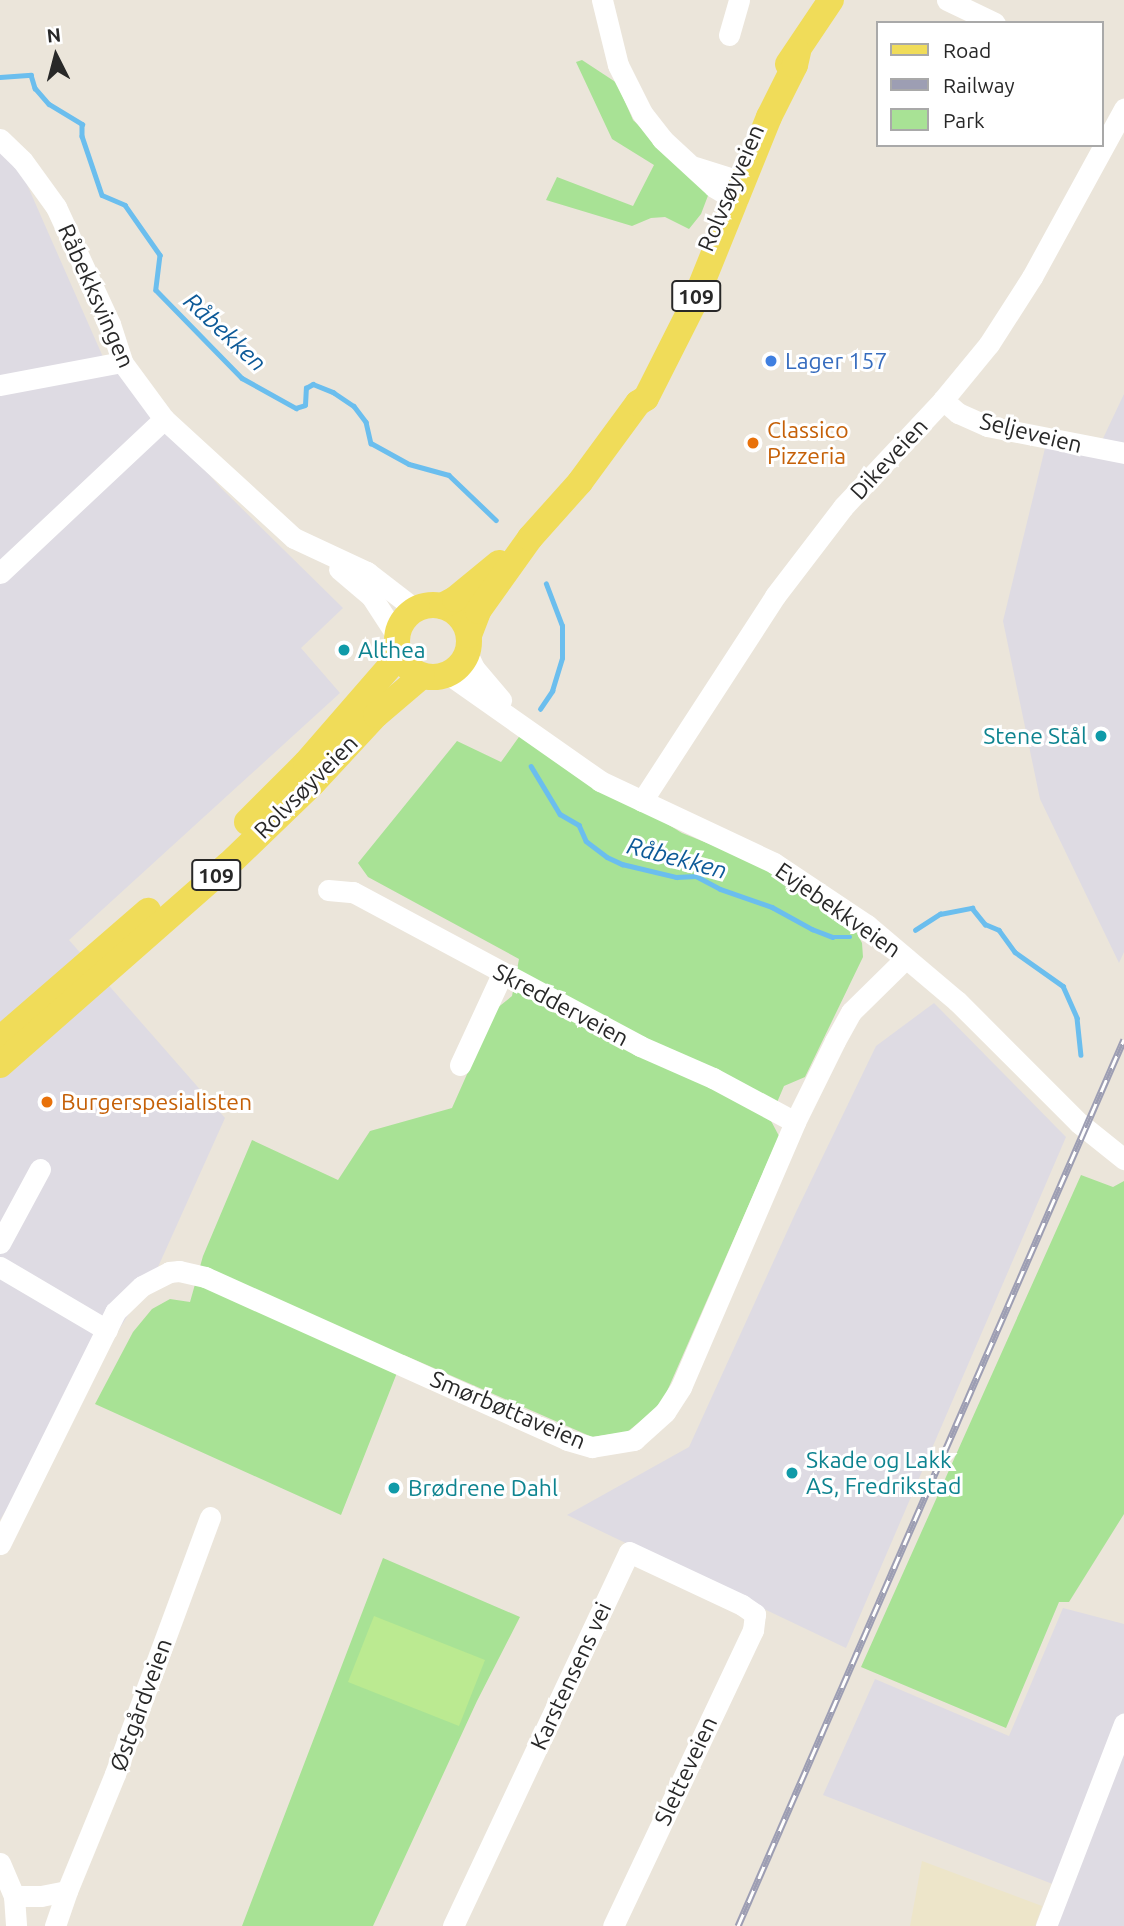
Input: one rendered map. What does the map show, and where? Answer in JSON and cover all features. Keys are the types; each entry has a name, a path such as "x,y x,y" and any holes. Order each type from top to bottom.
{"main road":[{"name":"Rolvsøyveien","path":"468,644 478,611 530,538 580,482 638,403 646,398 677,339 735,189 795,65 798,52 831,0"},
{"name":"Rolvsøyveien","path":"442,606 484,577 530,538"},
{"name":"109","path":"398,646 402,620 415,609 428,605 442,606"},
{"path":"442,606 455,611 464,622 468,644"},
{"name":"109","path":"435,675 460,665 468,644"},
{"name":"Rolvsøyveien","path":"0,1039 219,849 306,763 398,646"},
{"path":"398,646 409,668 435,675"},
{"name":"Rolvsøyveien","path":"0,1065 228,865 313,783 376,715 435,675"}],"street":[{"path":"602,0 613,53 627,89 662,139 693,166 735,189"},
{"path":"729,35 739,0"},
{"path":"947,0 991,21"},
{"name":"Dikeveien","path":"642,801 775,596 843,508 943,400 989,344 1032,277 1124,109"},
{"name":"Råbekksvingen","path":"0,139 22,160 56,207 110,324 122,362 164,419 271,520 294,538 366,572 415,609"},
{"path":"0,385 122,362"},
{"name":"Seljeveien","path":"943,400 958,413 987,426 1124,453"},
{"path":"0,573 164,419"},
{"name":"Råbekksvingen","path":"326,555 371,596 398,646"},
{"name":"Evjebekkveien","path":"468,644 474,668 512,716 541,742 600,781 774,863 867,925 957,1001 1079,1123 1124,1159"},
{"name":"Evjebekkveien","path":"435,675 512,716"},
{"name":"Skredderveien","path":"328,890 354,892 640,1046 712,1078 795,1122"},
{"name":"Smørbøttaveien","path":"0,1544 116,1312 142,1286 169,1272 187,1272 205,1277 567,1440 592,1447 625,1442 650,1428 681,1387 795,1122 851,1012 906,958"},
{"path":"460,1065 502,974"},
{"path":"0,1243 40,1169"},
{"path":"0,1267 107,1330"},
{"name":"Østgårdveien","path":"55,1926 116,1774 210,1517"},
{"name":"Karstensens vei","path":"453,1926 629,1552 742,1605 755,1614"},
{"name":"Sletteveien","path":"613,1926 753,1630 755,1614"},
{"path":"1046,1926 1124,1724"},
{"path":"0,1863 14,1896 16,1926"},
{"path":"14,1896 41,1896 67,1891"}],"shaded area":[{"path":"0,153 18,164 103,357 221,488 343,608 301,648 340,693 69,940 225,1118 158,1267 0,1520"},
{"path":"1124,394 1124,952 1119,963 1040,799 1003,621 1047,440 1098,449"},
{"path":"934,1003 1066,1137 846,1648 567,1515 689,1447 796,1212 876,1046"},
{"path":"1063,1608 1124,1624 1124,1926 1055,1926 1068,1890 823,1795 875,1679 1009,1736"},
{"path":"922,1861 1042,1906 1035,1926 910,1926"}],"green space":[{"path":"582,60 617,83 633,120 709,193 701,214 689,229 665,217 651,218 632,226 546,200 557,177 633,206 654,165 612,139 576,62"},
{"path":"521,734 682,833 777,871 851,922 862,943 863,957 805,1077 784,1086 770,1119 779,1136 661,1405 627,1432 592,1437 404,1355 341,1515 95,1404 133,1332 152,1309 170,1299 190,1302 203,1256 252,1140 338,1180 370,1131 452,1108 496,1009 512,996 519,959 368,877 358,863 457,741 501,762"},
{"path":"1081,1175 1113,1187 1124,1181 1124,1514 1069,1602 1059,1602 1006,1728 861,1667"},
{"path":"383,1558 520,1617 477,1701 373,1926 242,1926"},
{"path":"374,1616 485,1660 459,1726 348,1682"}],"waterway":[{"name":"Råbekken","path":"0,77 31,75 35,88 49,104 82,124 82,136 102,195 125,205 160,255 156,290 242,378 296,408 305,405 306,388 313,384 333,392 354,406 366,422 371,443 409,464 449,475 496,520"},
{"name":"Råbekken","path":"540,709 552,691 562,658 562,626 546,584"},
{"name":"Råbekken","path":"531,766 560,814 579,825 586,841 607,857 622,864 676,877 696,876 720,889 772,907 812,929 833,937 850,937"},
{"name":"Råbekken","path":"915,930 940,914 972,908 985,924 999,930 1015,952 1063,986 1077,1018 1081,1055"}],"railway":[{"path":"738,1926 1124,1039"}],"place":[{"name":"Lager 157","path":"771,361"},
{"name":"Classico Pizzeria","path":"753,443"},
{"name":"Althea","path":"344,650"},
{"name":"Stene Stål","path":"1101,736"},
{"name":"Burgerspesialisten","path":"47,1102"},
{"name":"Skade og Lakk AS, Fredrikstad","path":"792,1473"},
{"name":"Brødrene Dahl","path":"394,1488"}]}
